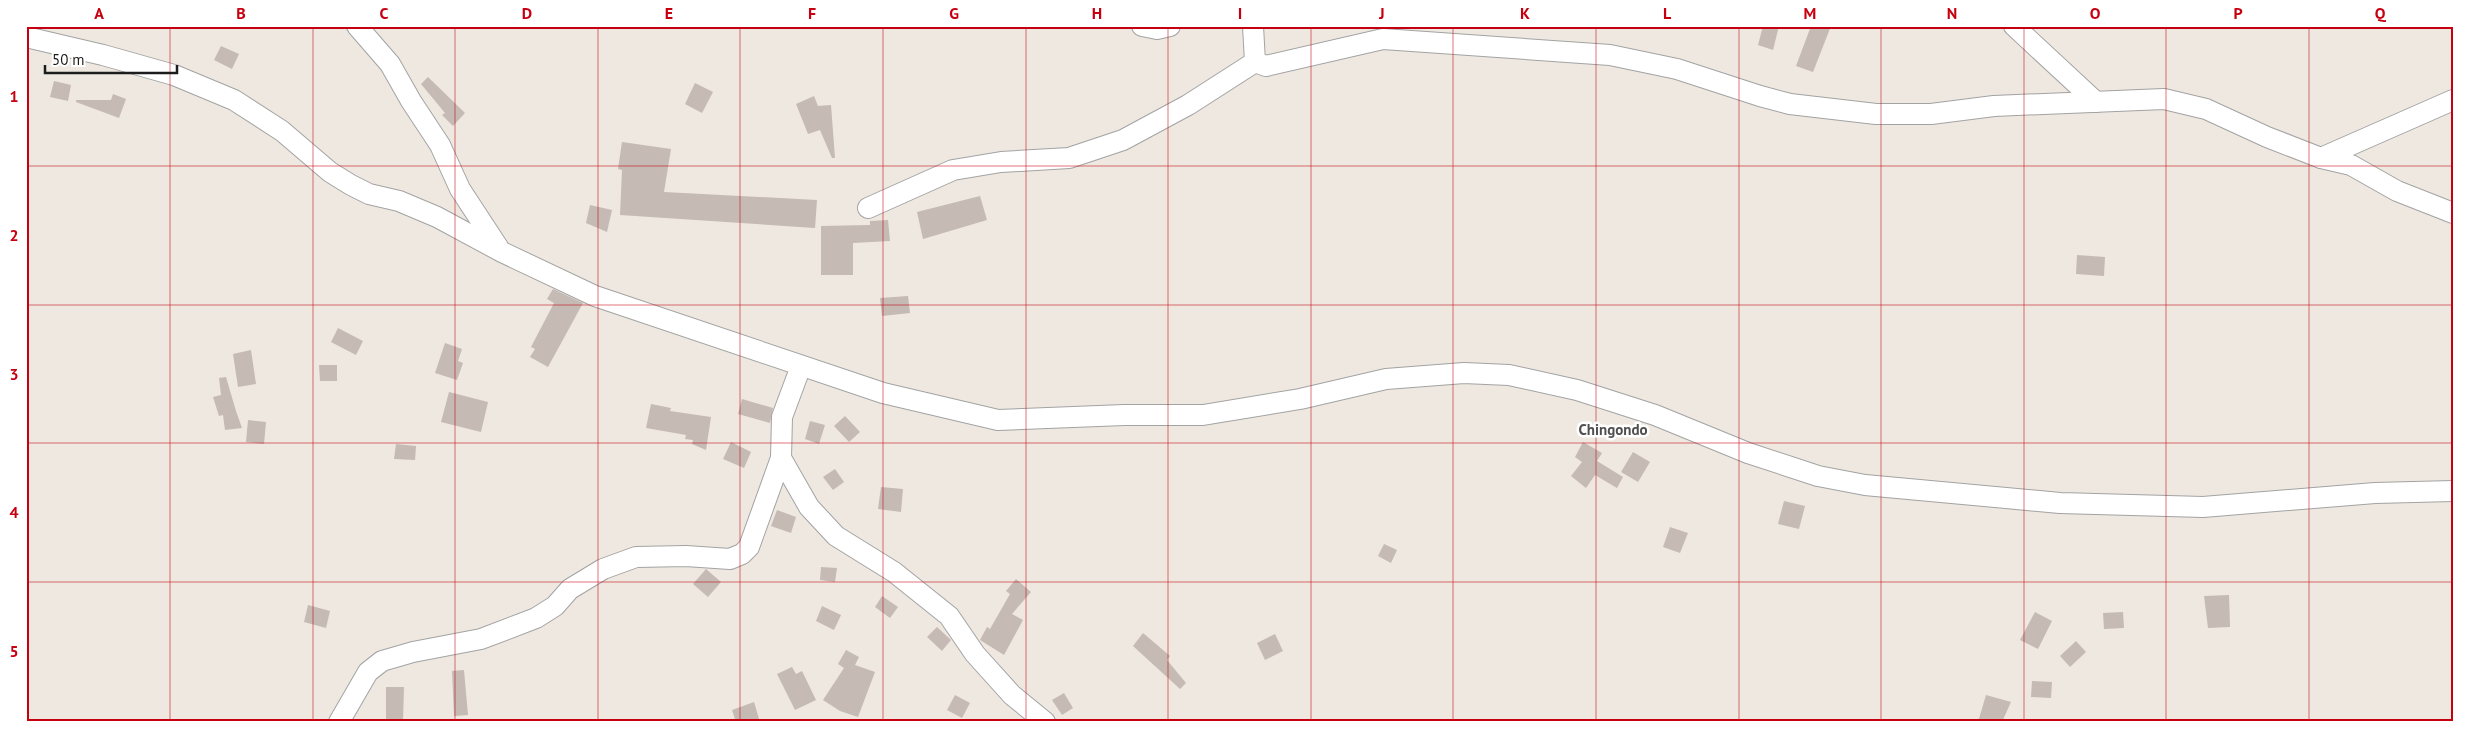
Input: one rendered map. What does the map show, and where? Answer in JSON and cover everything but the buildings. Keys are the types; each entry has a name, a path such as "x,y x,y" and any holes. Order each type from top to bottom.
{"street":[{"path":"357,26 390,64 410,101 440,145 460,189 502,252"},
{"path":"1142,26 1157,29 1170,26"},
{"path":"1253,26 1255,62"},
{"path":"2014,26 2096,102"},
{"path":"26,37 103,55 174,75 234,100 282,130 330,172 351,185 369,194 399,201 437,217 502,252 595,296 883,393 998,420 1124,415 1203,415 1300,400 1386,379 1464,373 1509,376 1577,390 1655,415 1757,456 1818,476 1865,485 2060,503 2203,507 2375,493 2453,492"},
{"path":"1255,62 1266,66 1383,39 1610,55 1677,69 1790,104 1876,114 1931,114 1994,106 2164,99 2206,109 2267,137 2320,158 2351,165 2397,191 2453,214"},
{"path":"868,208 953,170 1001,162 1069,158 1123,140 1188,105 1255,62"},
{"path":"2320,158 2453,100"},
{"path":"339,722 368,672 382,660 481,639 536,618 554,606 570,589 603,568 636,557 686,556 730,558 742,554 749,547 781,458 782,417 801,366"},
{"path":"781,458 809,507 836,536 894,572 949,616 975,654 1012,695 1045,722"}],"district":[{"name":"Chingondo","path":"1613,429"}]}
